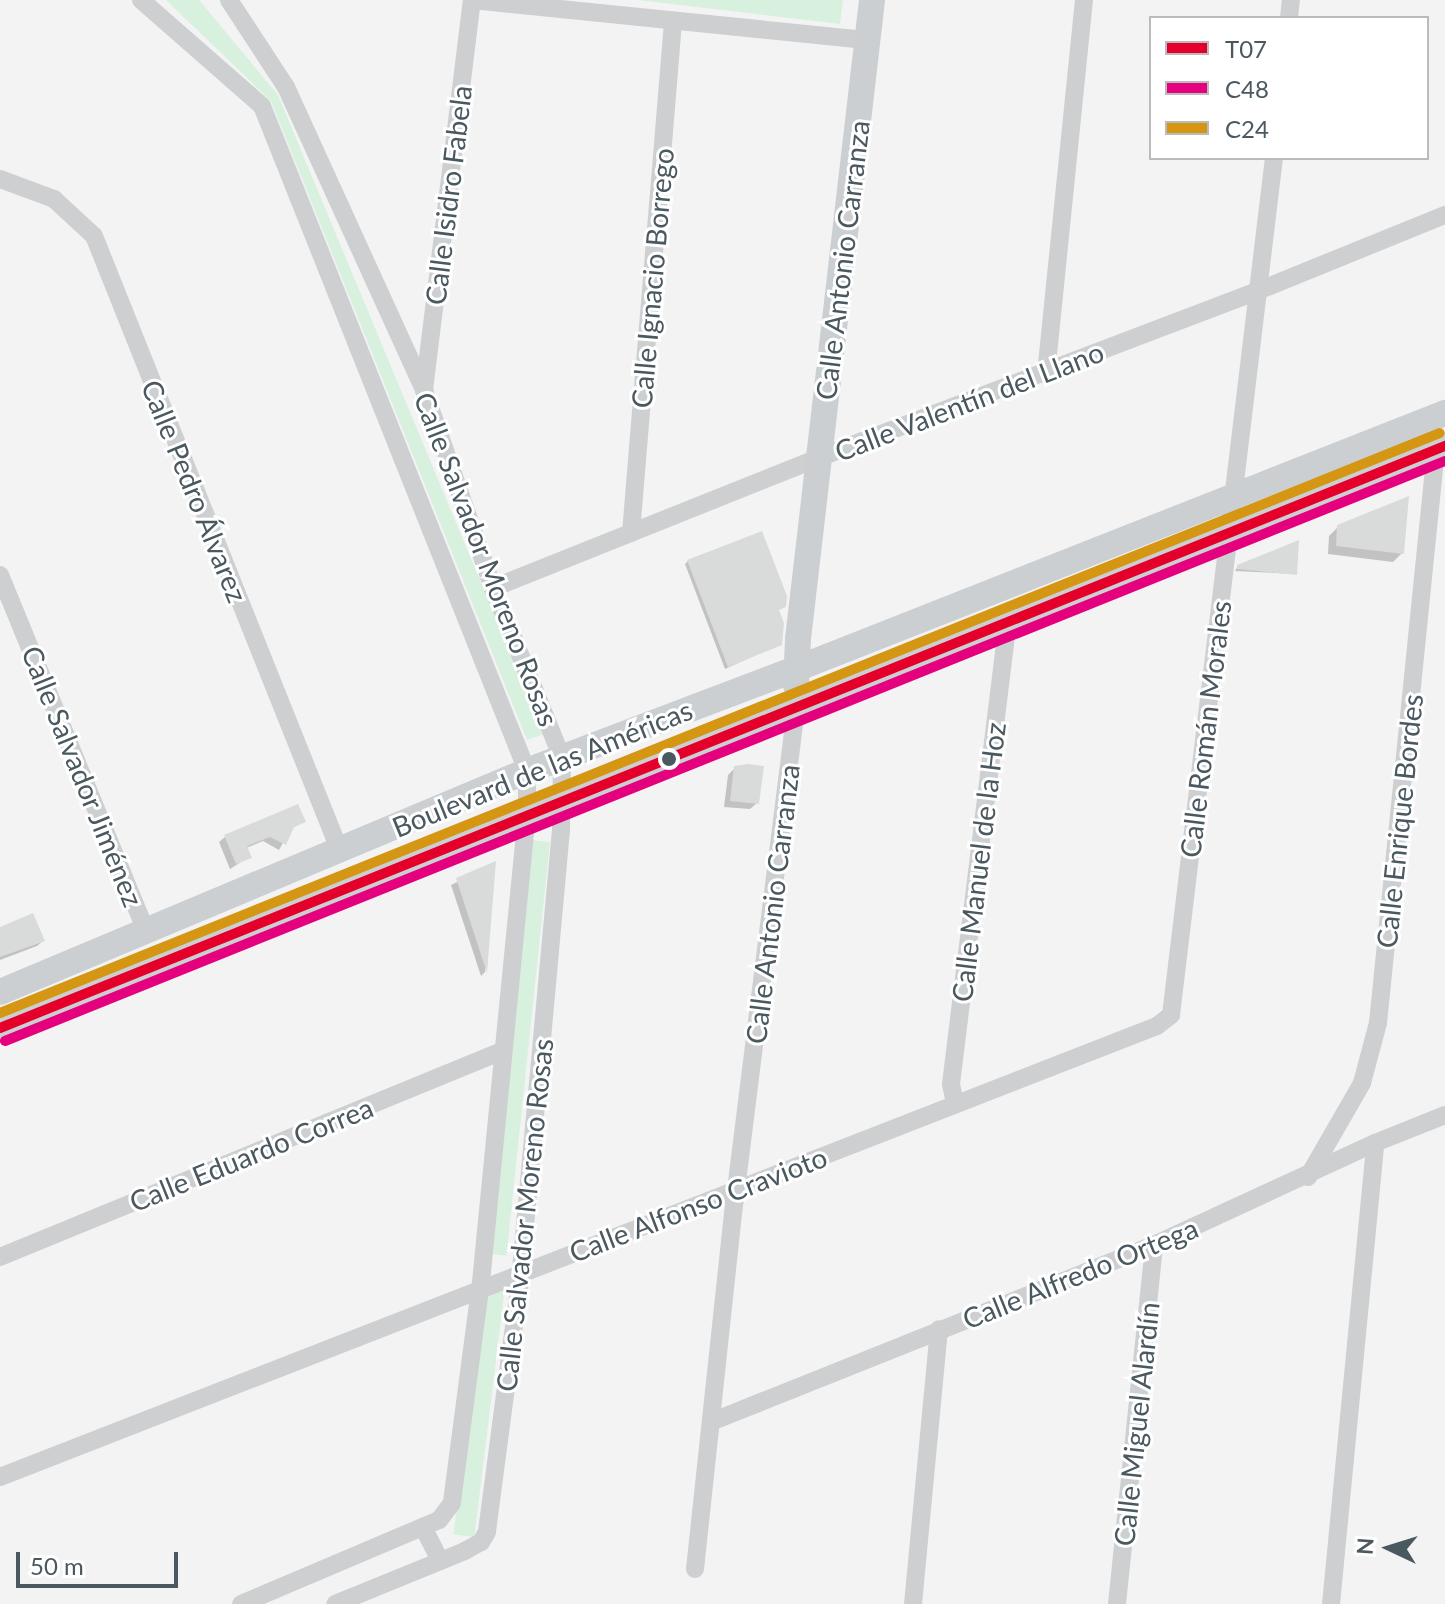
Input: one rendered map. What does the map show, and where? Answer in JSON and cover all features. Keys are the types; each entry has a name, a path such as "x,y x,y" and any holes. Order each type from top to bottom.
{"main road":[{"name":"Calle Antonio Carranza","path":"796,708 796,669 818,458 872,0"},
{"name":"Boulevard de las Américas","path":"0,992 147,934 339,849 527,771 796,669 1445,413"},
{"name":"Boulevard de las Américas","path":"0,1028 527,813 1440,448"}],"street":[{"name":"Calle Salvador Moreno Rosas","path":"141,0 262,106 527,771 527,813 480,1289 452,1503 439,1520 241,1604"},
{"name":"Calle Salvador Moreno Rosas","path":"229,0 286,87 424,390 493,588 562,758 563,799 521,1273 487,1532 481,1542 335,1604"},
{"name":"Calle Isidro Fabela","path":"424,390 472,0"},
{"path":"472,0 868,40"},
{"path":"1046,374 1084,0"},
{"name":"Calle Ignacio Borrego","path":"631,533 673,22"},
{"name":"Calle Román Morales","path":"1171,1015 1274,160"},
{"name":"Calle Pedro Álvarez","path":"0,179 54,199 94,236 339,849"},
{"name":"Calle Valentín del Llano","path":"493,588 818,458 1046,374 1445,215"},
{"name":"Calle Enrique Bordes","path":"1308,1177 1362,1083 1378,1023 1440,448"},
{"name":"Calle Salvador Jiménez","path":"0,575 147,934"},
{"name":"Calle Manuel de la Hoz","path":"955,1103 951,1084 1008,621"},
{"name":"Calle Antonio Carranza","path":"695,1569 736,1189 796,708"},
{"name":"Calle Alfonso Cravioto","path":"0,1477 1157,1026 1171,1015"},
{"name":"Calle Eduardo Correa","path":"0,1257 502,1051"},
{"name":"Calle Alfredo Ortega","path":"711,1422 1154,1245 1308,1177 1375,1143 1445,1115"},
{"path":"1331,1604 1375,1143"},
{"name":"Calle Miguel Alardín","path":"1117,1604 1154,1245"},
{"path":"913,1604 939,1329"},
{"path":"423,1527 440,1561"}],"green space":[{"path":"166,0 199,0 278,95 544,734 527,740 271,101"},
{"path":"638,0 843,0 840,24"},
{"path":"527,840 550,842 507,1256 484,1253"},
{"path":"484,1284 505,1287 474,1537 453,1535"}],"building":[{"path":"1409,496 1404,554 1336,546 1337,525"},
{"path":"762,531 787,596 786,607 779,610 784,623 782,645 728,667 687,560"},
{"path":"1299,540 1297,575 1237,569 1237,565"},
{"path":"734,766 764,766 759,804 730,801"},
{"path":"298,804 306,822 294,827 286,845 270,837 247,846 252,858 236,864 224,835"},
{"path":"496,861 487,973 456,878"},
{"path":"33,913 45,941 0,957 0,927"}],"transit line":[{"name":"C24","path":"0,1013 1440,433"},
{"name":"T07","path":"0,1028 1445,446"},
{"name":"C48","path":"5,1041 1445,461"}]}
